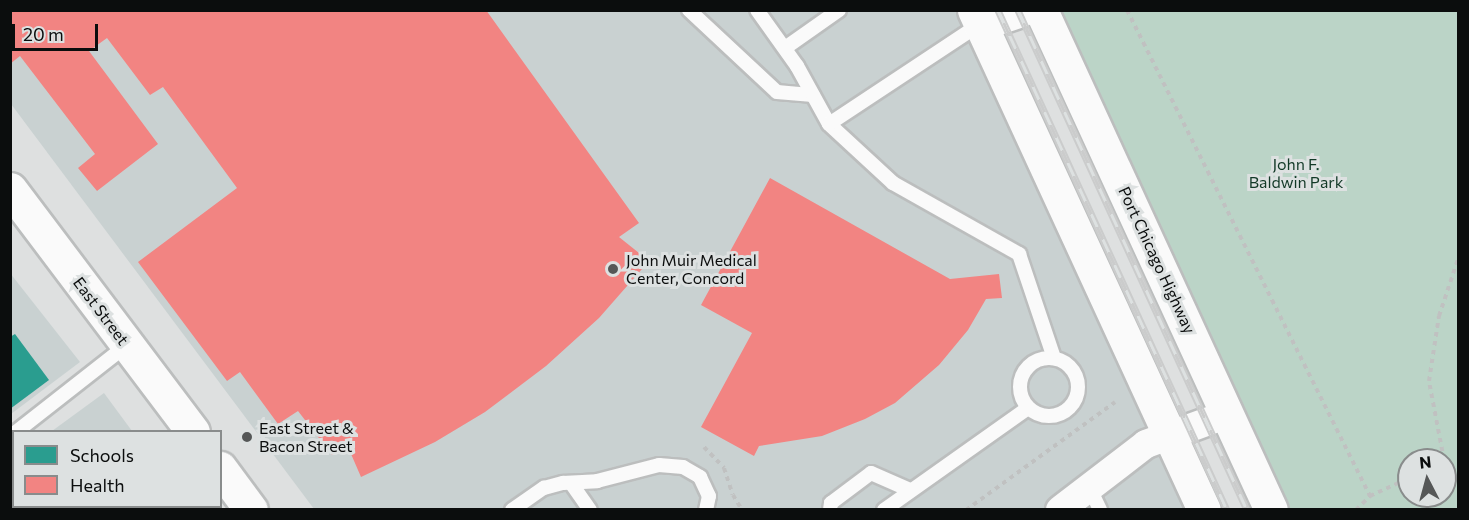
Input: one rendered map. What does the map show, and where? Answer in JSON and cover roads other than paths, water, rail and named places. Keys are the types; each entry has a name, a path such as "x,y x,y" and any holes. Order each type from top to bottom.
{"main road":[{"path":"1021,10 977,17 1204,510"},
{"name":"Port Chicago Highway","path":"1041,10 1271,510"},
{"name":"East Street","path":"10,189 191,430"},
{"path":"222,471 250,510"}],"street":[{"path":"1060,510 1095,498 1146,444 1228,414"}],"lane":[{"path":"689,10 777,92 813,95"},
{"path":"757,10 785,48 829,124 893,183 1019,254 1054,358"},
{"path":"785,48 839,10"},
{"path":"829,124 977,17"},
{"path":"18,430 127,345"},
{"path":"1054,358 1064,362 1076,377 1077,397 1072,405 1056,416 1038,415 1028,408 1020,394 1022,375 1035,362 1054,358"},
{"path":"884,510 1028,408"},
{"path":"512,510 544,488 597,481 659,465 683,467 699,477 709,496 706,510"},
{"path":"830,510 831,503 871,473 910,490"},
{"path":"572,483 590,510"}],"railway":[{"path":"998,10 1227,510"},
{"path":"1018,10 1247,510"}],"place":[{"name":"John Muir Medical Center, Concord","path":"613,269"},
{"name":"East Street & Bacon Street","path":"247,437"}],"park label":[{"name":"John F. Baldwin Park","path":"1296,173"}]}
